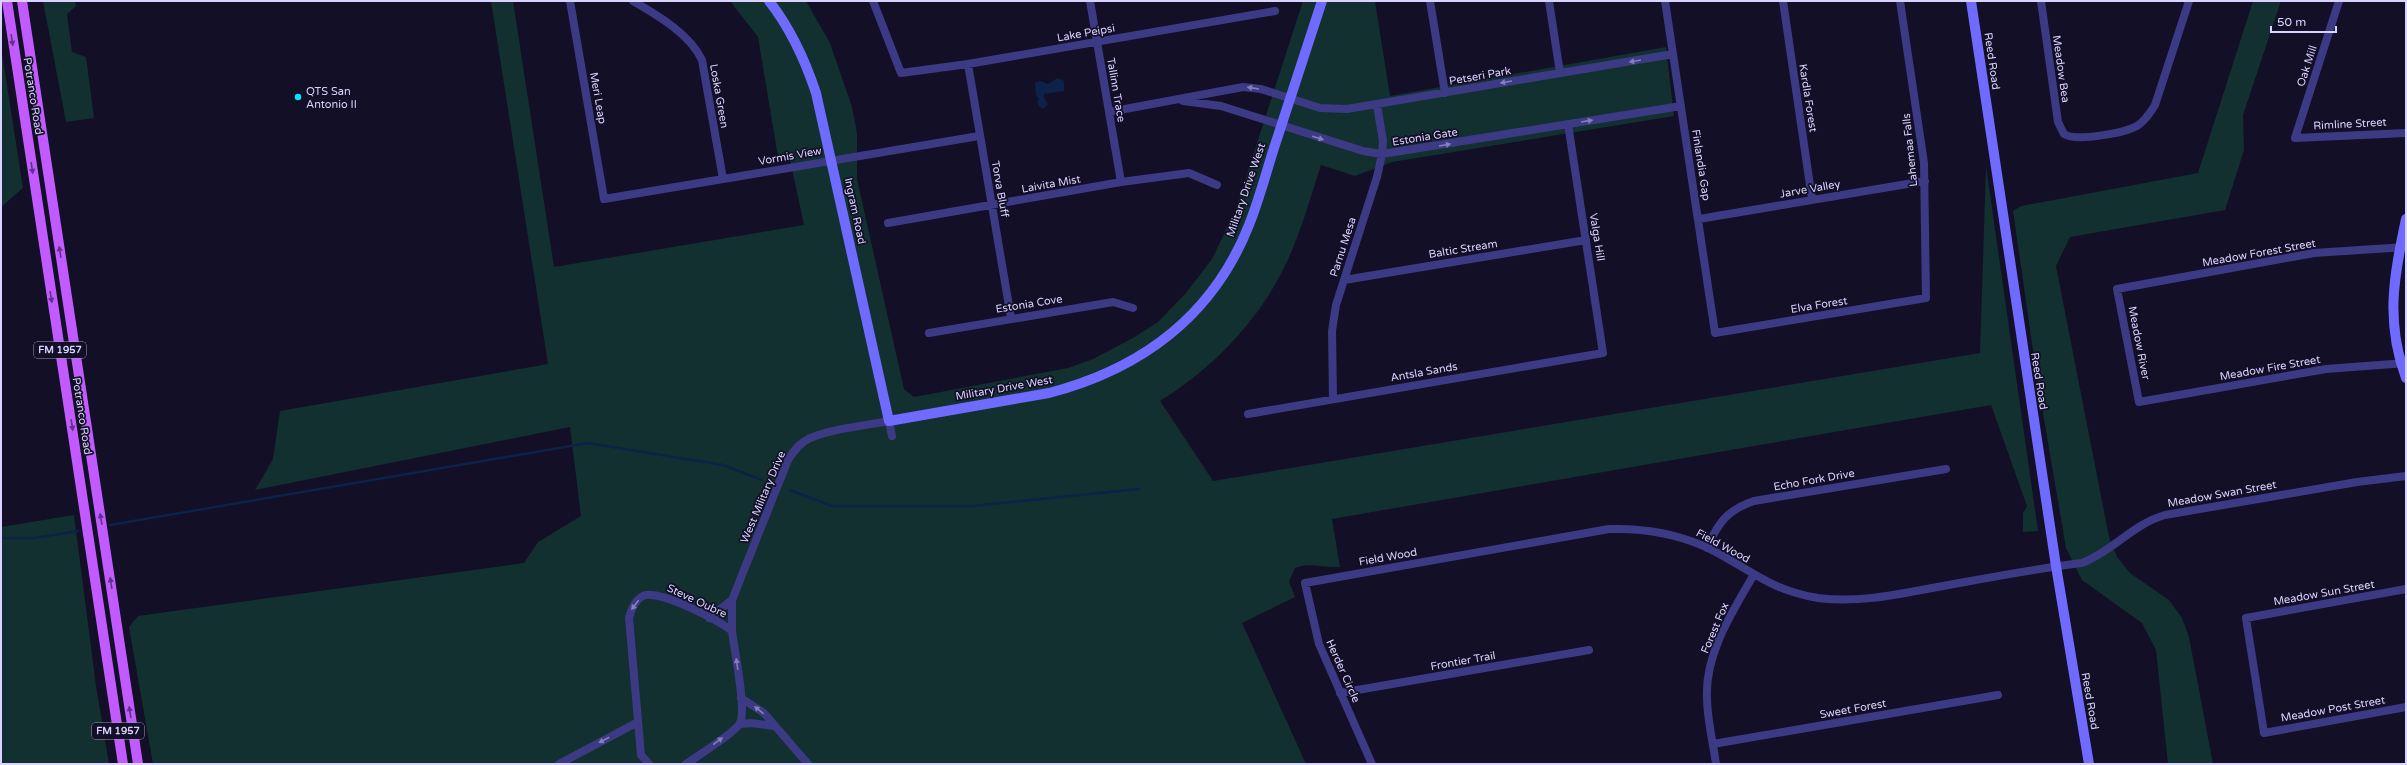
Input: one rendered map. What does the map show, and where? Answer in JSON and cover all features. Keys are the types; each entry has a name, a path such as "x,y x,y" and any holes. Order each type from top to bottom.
{"main road":[{"name":"Potranco Road","path":"7,1 123,764"},
{"name":"Potranco Road","path":"22,1 138,764"}],"street":[{"name":"Meri Leap","path":"570,1 604,199"},
{"name":"Loska Green","path":"633,1 668,24 697,50 702,60 723,179"},
{"name":"Ingram Road","path":"769,1 789,30 806,64 816,93 892,436"},
{"name":"Lake Peipsi","path":"873,1 901,73 968,64 1275,11"},
{"name":"Tallinn Trace","path":"1090,1 1121,182"},
{"name":"Military Drive West","path":"889,421 1056,392 1099,378 1149,351 1190,317 1212,292 1226,270 1249,225 1322,1"},
{"path":"1430,1 1445,93"},
{"path":"1549,1 1560,73"},
{"name":"Finlandia Gap","path":"1665,1 1715,333"},
{"name":"Kardla Forest","path":"1783,1 1812,199"},
{"name":"Lahemaa Falls","path":"1900,1 1924,163 1926,298"},
{"name":"Reed Road","path":"1971,1 2056,566 2089,764"},
{"name":"Meadow Bea","path":"2040,1 2058,122 2061,130 2068,136 2079,138 2133,128 2143,122 2155,105 2189,1"},
{"name":"Oak Mill","path":"2295,138 2339,1"},
{"name":"Petseri Park","path":"1290,98 1320,108 1347,109 1673,54"},
{"name":"Torva Bluff","path":"968,64 1011,318"},
{"name":"Estonia Gate","path":"1109,112 1243,87 1290,98"},
{"name":"Estonia Gate","path":"1178,100 1221,106 1363,151 1382,154 1681,106"},
{"name":"Parnu Mesa","path":"1333,399 1332,331 1336,305 1377,177 1382,154 1383,140 1377,105"},
{"name":"Valga Hill","path":"1568,124 1603,353"},
{"name":"Rimline Street","path":"2295,138 2406,133"},
{"name":"Vormis View","path":"604,199 980,136"},
{"name":"Laivita Mist","path":"888,223 992,206 1121,182 1189,173 1217,185"},
{"name":"Jarve Valley","path":"1699,220 1812,199 1925,181"},
{"path":"2406,219 2403,247 2395,267 2392,304 2395,339 2406,378"},
{"name":"Baltic Stream","path":"1344,280 1586,240"},
{"name":"Meadow Forest Street","path":"2117,289 2314,253 2403,247"},
{"name":"Meadow River","path":"2117,289 2139,402"},
{"name":"Elva Forest","path":"1715,333 1926,298"},
{"name":"Estonia Cove","path":"929,333 1113,302 1133,308"},
{"name":"Antsla Sands","path":"1248,414 1603,353"},
{"name":"Meadow Fire Street","path":"2139,402 2326,369 2403,364"},
{"name":"West Military Drive","path":"732,632 732,600 788,460 796,449 805,441 817,436 889,421"},
{"name":"Echo Fork Drive","path":"1707,548 1726,516 1737,507 1754,501 1946,469"},
{"name":"Meadow Swan Street","path":"2056,566 2082,563 2105,553 2149,519 2357,482 2406,476"},
{"name":"Field Wood","path":"1305,583 1609,529 1642,530 1668,534 1707,548 1754,576 1779,588 1818,598 1853,600 1872,598 2056,566"},
{"name":"Forest Fox","path":"1716,764 1706,697 1711,666 1718,644 1733,611 1754,576"},
{"name":"Herder Circle","path":"1305,583 1318,644 1372,764"},
{"name":"Meadow Sun Street","path":"2264,733 2246,618 2406,589"},
{"name":"Steve Oubre","path":"641,764 629,618 631,610 643,595 652,594 661,596 710,618 732,632 743,712 740,724"},
{"name":"West Military Drive","path":"710,618 732,600"},
{"name":"Frontier Trail","path":"1340,693 1589,650"},
{"name":"Sweet Forest","path":"1713,744 1998,695"},
{"path":"741,698 764,713 808,764"},
{"name":"Meadow Post Street","path":"2264,733 2406,707"},
{"path":"559,764 638,722"},
{"path":"686,764 740,724 751,723 774,726"},
{"path":"641,755 649,764"}],"green space":[{"path":"43,1 75,1 76,6 67,14 72,52 86,57 94,118 66,122"},
{"path":"491,1 513,1 554,267 804,225 789,155 778,157 758,37 730,1 806,1 830,43 852,107 857,133 857,179 904,389 914,397 1068,368 1093,359 1133,338 1158,322 1186,293 1212,259 1235,211 1303,1 1375,1 1390,96 1666,47 1674,116 1392,162 1355,176 1321,165 1293,248 1269,294 1255,315 1221,354 1202,371 1160,401 1213,481 1980,353 1986,166 2038,531 2023,532 2023,513 2027,506 1991,405 1332,519 1340,567 1306,565 1295,568 1289,582 1295,597 1242,623 1306,764 153,764 129,627 138,616 524,563 538,542 581,516 570,427 255,490 273,459 280,411 548,364"},
{"path":"2253,1 2281,1 2243,115 2244,150 2225,210 2070,237 2056,266 2109,537 2117,557 2130,573 2169,600 2182,618 2189,637 2213,764 2168,764 2156,650 2142,623 2082,580 2066,548 2037,378 2013,211 2021,206 2198,173"},
{"path":"1,47 23,188 1,207"},
{"path":"74,515 96,686 109,764 1,764 1,527"}],"water":[{"path":"1058,78 1064,81 1064,91 1044,94 1048,104 1043,109 1037,102 1039,99 1036,95 1035,83 1040,81 1048,84"}],"waterway":[{"path":"110,525 588,443 723,465 762,480"},
{"path":"790,490 832,506 972,506 1139,489"},
{"path":"1,538 34,538 78,531"}],"place":[{"name":"QTS San Antonio II","path":"298,97"}]}
